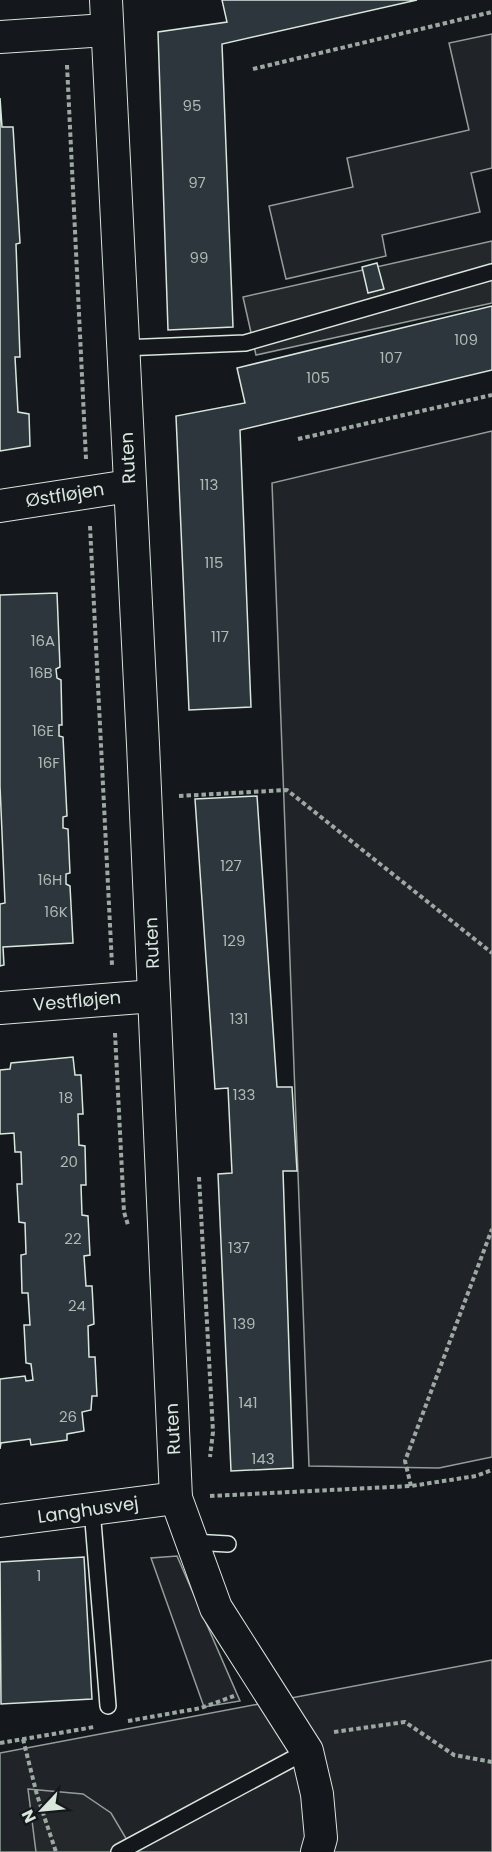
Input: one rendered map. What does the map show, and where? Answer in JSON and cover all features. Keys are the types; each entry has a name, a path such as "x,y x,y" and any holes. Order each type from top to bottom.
{"street":[{"path":"0,37 65,32 106,15"},
{"name":"Ruten","path":"106,15 154,996 191,1497 192,1542 216,1608 264,1686 317,1742 317,1794 321,1838 317,1852"},
{"name":"Østfløjen","path":"0,506 129,486"},
{"name":"Vestfløjen","path":"0,1008 113,997 154,996"},
{"name":"Langhusvej","path":"0,1521 191,1497"}],"lane":[{"path":"122,348 245,343 492,273"},
{"path":"92,1509 108,1706"},
{"path":"192,1542 228,1544"},
{"path":"119,1852 317,1742"}],"path":[{"path":"253,69 492,12"},
{"path":"65,32 124,1212 130,1235"},
{"path":"298,439 492,395"},
{"path":"177,786 178,808"},
{"path":"146,798 287,790 492,952"},
{"path":"198,1165 213,1432 210,1464"},
{"path":"411,1486 405,1461 492,1229"},
{"path":"191,1497 411,1486 476,1476 492,1470"},
{"path":"191,1497 208,1485"},
{"path":"191,1497 228,1544"},
{"path":"121,1722 201,1708 264,1686"},
{"path":"317,1742 405,1722 453,1755 492,1762"},
{"path":"0,1743 98,1726"},
{"path":"23,1739 37,1795 56,1852"}],"shaded area":[{"path":"492,34 492,168 471,173 480,212 382,235 386,256 286,279 269,206 353,187 347,158 469,130 449,43"},
{"path":"492,241 492,303 256,355 243,297"},
{"path":"492,431 492,1457 439,1468 309,1466 272,483"},
{"path":"177,1556 240,1701 204,1707 151,1558"},
{"path":"492,1660 492,1852 0,1852 0,1753"},
{"path":"28,1789 83,1794 111,1813 134,1852 36,1852"}],"building":[{"path":"222,0 417,0 222,44 233,327 168,330 158,32 227,22"},
{"path":"0,98 2,127 13,127 20,243 16,244 20,357 15,357 18,412 29,414 30,446 0,451"},
{"path":"377,263 384,289 368,293 362,267"},
{"path":"492,306 492,370 240,430 251,707 189,710 176,416 245,403 237,368"},
{"path":"57,593 60,667 56,669 57,678 61,680 62,725 59,725 59,736 63,737 67,816 63,817 63,828 68,829 70,873 66,874 66,884 70,886 73,943 3,947 4,965 0,966 0,904 5,903 0,786 0,595"},
{"path":"257,796 277,1087 292,1087 297,1171 283,1171 293,1468 231,1471 218,1174 232,1173 228,1088 215,1089 195,799"},
{"path":"73,1057 75,1075 81,1075 83,1114 78,1114 79,1145 85,1146 86,1185 81,1185 82,1215 88,1216 90,1255 84,1256 86,1286 92,1286 94,1324 88,1326 89,1357 95,1357 97,1396 92,1396 91,1410 82,1412 84,1431 67,1434 67,1440 31,1445 30,1439 1,1443 0,1449 0,1379 25,1376 26,1381 33,1380 31,1364 26,1363 24,1325 30,1325 28,1293 22,1293 21,1255 26,1254 25,1223 19,1222 17,1184 22,1184 21,1152 15,1152 14,1133 0,1134 0,1070 10,1069 11,1063"},
{"path":"84,1557 92,1699 1,1704 0,1562"}]}
